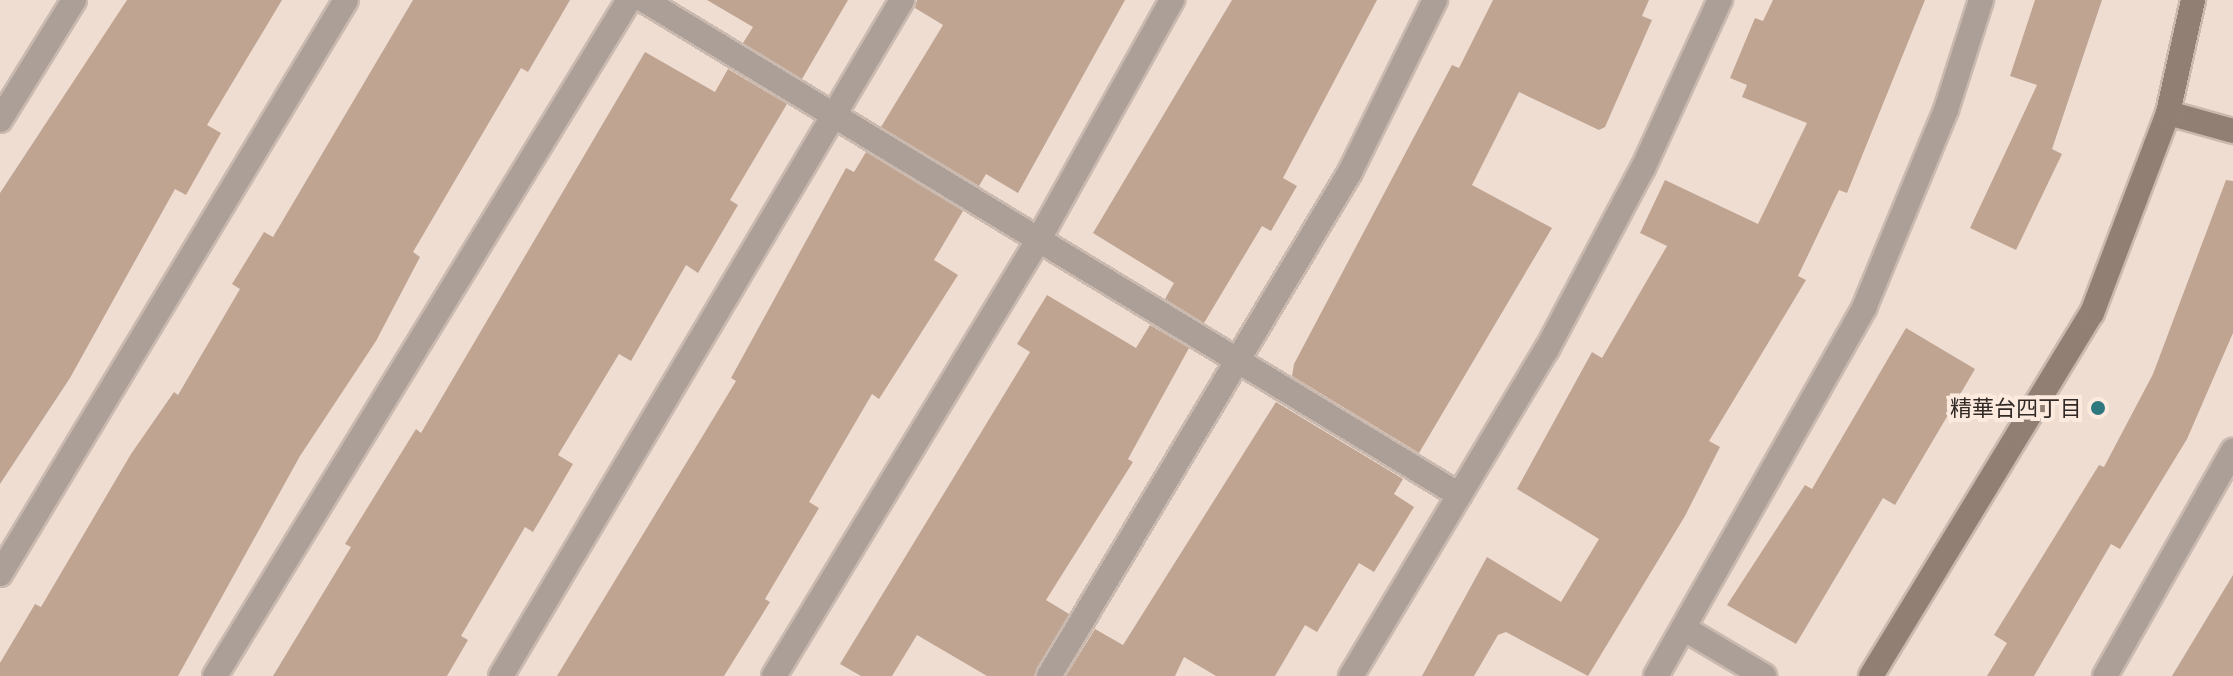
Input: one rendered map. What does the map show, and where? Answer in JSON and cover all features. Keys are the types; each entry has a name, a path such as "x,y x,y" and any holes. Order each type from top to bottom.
{"street":[{"path":"0,120 74,0"},
{"path":"0,574 346,0"},
{"path":"215,676 629,0"},
{"path":"644,0 1459,495"},
{"path":"501,676 902,0"},
{"path":"774,676 1039,239 1172,0"},
{"path":"1049,676 1350,172 1435,0"},
{"path":"1351,676 1459,495 1643,168 1720,0"},
{"path":"1656,676 1864,308 1941,124 1981,0"},
{"path":"1871,676 2092,313 2168,113 2193,0"},
{"path":"2168,113 2233,131"},
{"path":"2105,676 2233,451"},
{"path":"1685,629 1764,676"}],"building":[{"path":"127,0 282,0 207,125 221,133 186,195 175,189 70,378 0,484 0,193"},
{"path":"413,0 570,0 528,72 521,68 413,252 420,257 376,341 300,456 178,676 0,676 0,663 35,604 41,607 131,454 174,392 178,395 240,289 232,284 264,232 273,237"},
{"path":"707,0 848,0 802,79 743,43 753,27"},
{"path":"917,0 1125,0 1018,193 986,174 979,186 881,127 943,25 915,8"},
{"path":"1232,0 1377,0 1283,178 1297,186 1271,231 1262,226 1204,323 1165,299 1174,283 1093,233"},
{"path":"1493,0 1649,0 1642,16 1652,20 1605,127 1599,130 1519,92 1472,185 1552,228 1419,453 1292,376 1294,364 1452,65 1459,68"},
{"path":"1773,0 1925,0 1847,193 1839,190 1798,276 1806,280 1709,441 1720,447 1685,516 1588,676 1506,632 1498,635 1474,676 1422,676 1487,557 1561,602 1599,539 1517,489 1592,352 1602,358 1667,246 1640,233 1665,180 1758,224 1807,123 1742,97 1747,85 1730,78 1755,18 1763,21"},
{"path":"2035,0 2102,0 2052,149 2062,154 2016,250 1970,228 2037,85 2010,76"},
{"path":"645,52 715,92 728,69 787,104 730,200 738,205 698,273 686,265 631,361 619,354 558,455 573,464 533,532 525,527 461,636 468,640 447,676 273,676 351,547 345,544 416,429 421,433"},
{"path":"866,152 963,211 934,260 958,275 879,399 872,394 809,502 819,508 765,599 770,602 724,676 557,676 736,381 731,378 846,168 854,172"},
{"path":"2226,180 2233,181 2233,333 2187,439 2120,549 2111,544 2034,676 1987,676 2007,643 1994,635 2099,465 2104,467 2153,374"},
{"path":"1047,295 1136,348 1150,325 1189,348 1128,459 1133,462 1046,600 1069,614 1034,676 987,676 917,635 892,676 861,676 840,664 1030,352 1017,344"},
{"path":"1906,328 1975,369 1895,505 1883,498 1796,644 1727,605 1805,485 1812,489"},
{"path":"1276,402 1403,479 1394,494 1414,507 1374,572 1359,563 1317,632 1305,625 1275,676 1216,676 1184,657 1175,676 1066,676 1095,629 1123,645"},
{"path":"2233,575 2233,676 2172,676"}],"place":[{"name":"精華台四丁目","path":"2098,408"}]}
